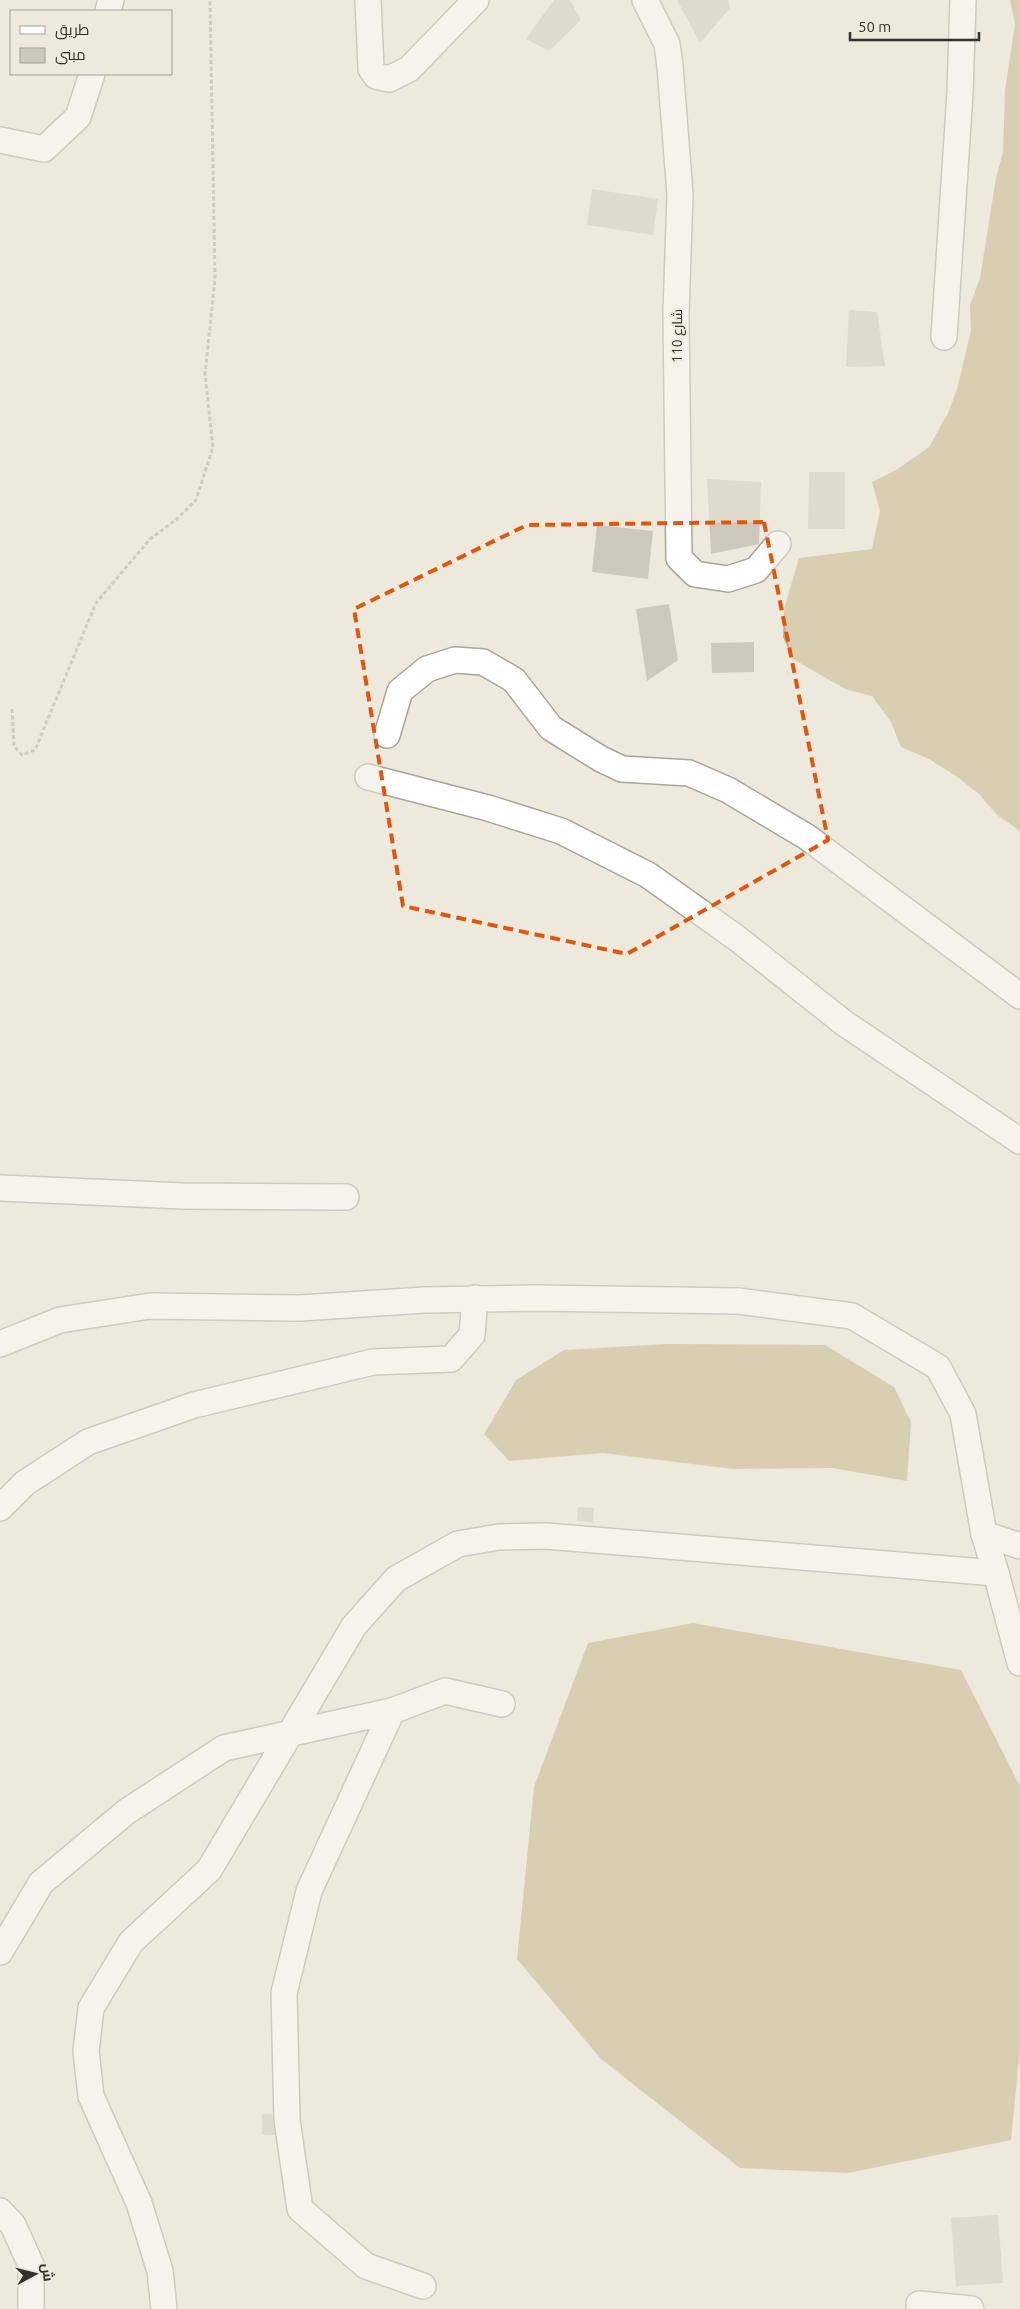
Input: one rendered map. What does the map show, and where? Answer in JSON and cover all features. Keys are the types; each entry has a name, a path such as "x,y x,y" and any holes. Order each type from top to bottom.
{"street":[{"path":"368,0 371,69 376,76 388,79 409,69 476,0"},
{"name":"شارع 110","path":"645,0 667,44 680,194 676,314 679,558 696,574 728,578 756,570 778,544"},
{"path":"944,337 960,93 963,0"},
{"path":"0,140 44,149 78,117 92,75"},
{"path":"387,735 400,691 427,669 455,660 483,662 514,680 551,728 601,759 622,769 689,773 728,790 807,836 1020,996"},
{"path":"368,777 488,808 561,831 648,875 738,939 844,1023 1011,1133 1020,1141"},
{"path":"0,1188 182,1196 346,1198"},
{"path":"0,1344 60,1320 150,1306 300,1308 475,1298 738,1301 852,1316 938,1367 964,1414 984,1534 1020,1663"},
{"path":"0,1508 25,1483 88,1442 194,1405 373,1362 451,1359 472,1335 475,1298"},
{"path":"984,1534 1020,1546"},
{"path":"164,2309 160,2271 139,2203 91,2096 86,2051 91,2008 131,1942 209,1870 354,1626 396,1579 458,1544 499,1537 546,1536 996,1573"},
{"path":"0,1952 41,1883 126,1812 224,1748 392,1711 445,1691 502,1704"},
{"path":"392,1711 309,1892 284,1993 287,2120 300,2209 366,2266 423,2286"},
{"path":"0,2211 13,2225 31,2265 31,2309"},
{"path":"914,2303 971,2309"}],"path":[{"path":"12,709 14,746 22,755 35,750 96,603 150,539 177,519 196,500 214,447 205,374 215,279 210,0"}],"highlighted area":[{"path":"764,522 828,840 627,954 403,906 354,609 527,525"}],"shaded area":[{"path":"1010,0 1020,0 1020,831 997,815 979,794 956,776 929,759 901,747 891,722 872,696 845,689 793,659 783,637 784,609 799,558 872,549 880,511 872,482 898,469 929,447 948,413 957,389 971,331 970,305 980,278 996,178 1003,152 1005,90 1015,24"},
{"path":"666,1344 825,1345 894,1387 911,1422 907,1481 832,1468 733,1469 603,1453 509,1461 484,1434 516,1380 564,1350"},
{"path":"693,1623 961,1670 1020,1786 1020,2049 1011,2140 848,2173 740,2168 601,2059 517,1959 534,1787 588,1643"}],"building":[{"path":"554,0 570,0 581,20 549,51 526,39"},
{"path":"677,0 728,0 730,8 700,43"},
{"path":"592,189 658,199 653,235 587,225"},
{"path":"849,310 877,312 885,366 846,367"},
{"path":"809,472 845,472 845,529 808,529"},
{"path":"707,479 761,482 759,544 711,554"},
{"path":"597,525 653,531 648,579 592,572"},
{"path":"669,604 678,660 647,681 636,609"},
{"path":"754,642 754,672 712,673 711,643"},
{"path":"578,1507 594,1508 593,1522 577,1521"},
{"path":"262,2114 272,2114 275,2135 262,2135"},
{"path":"998,2215 1003,2283 956,2286 951,2218"}]}
